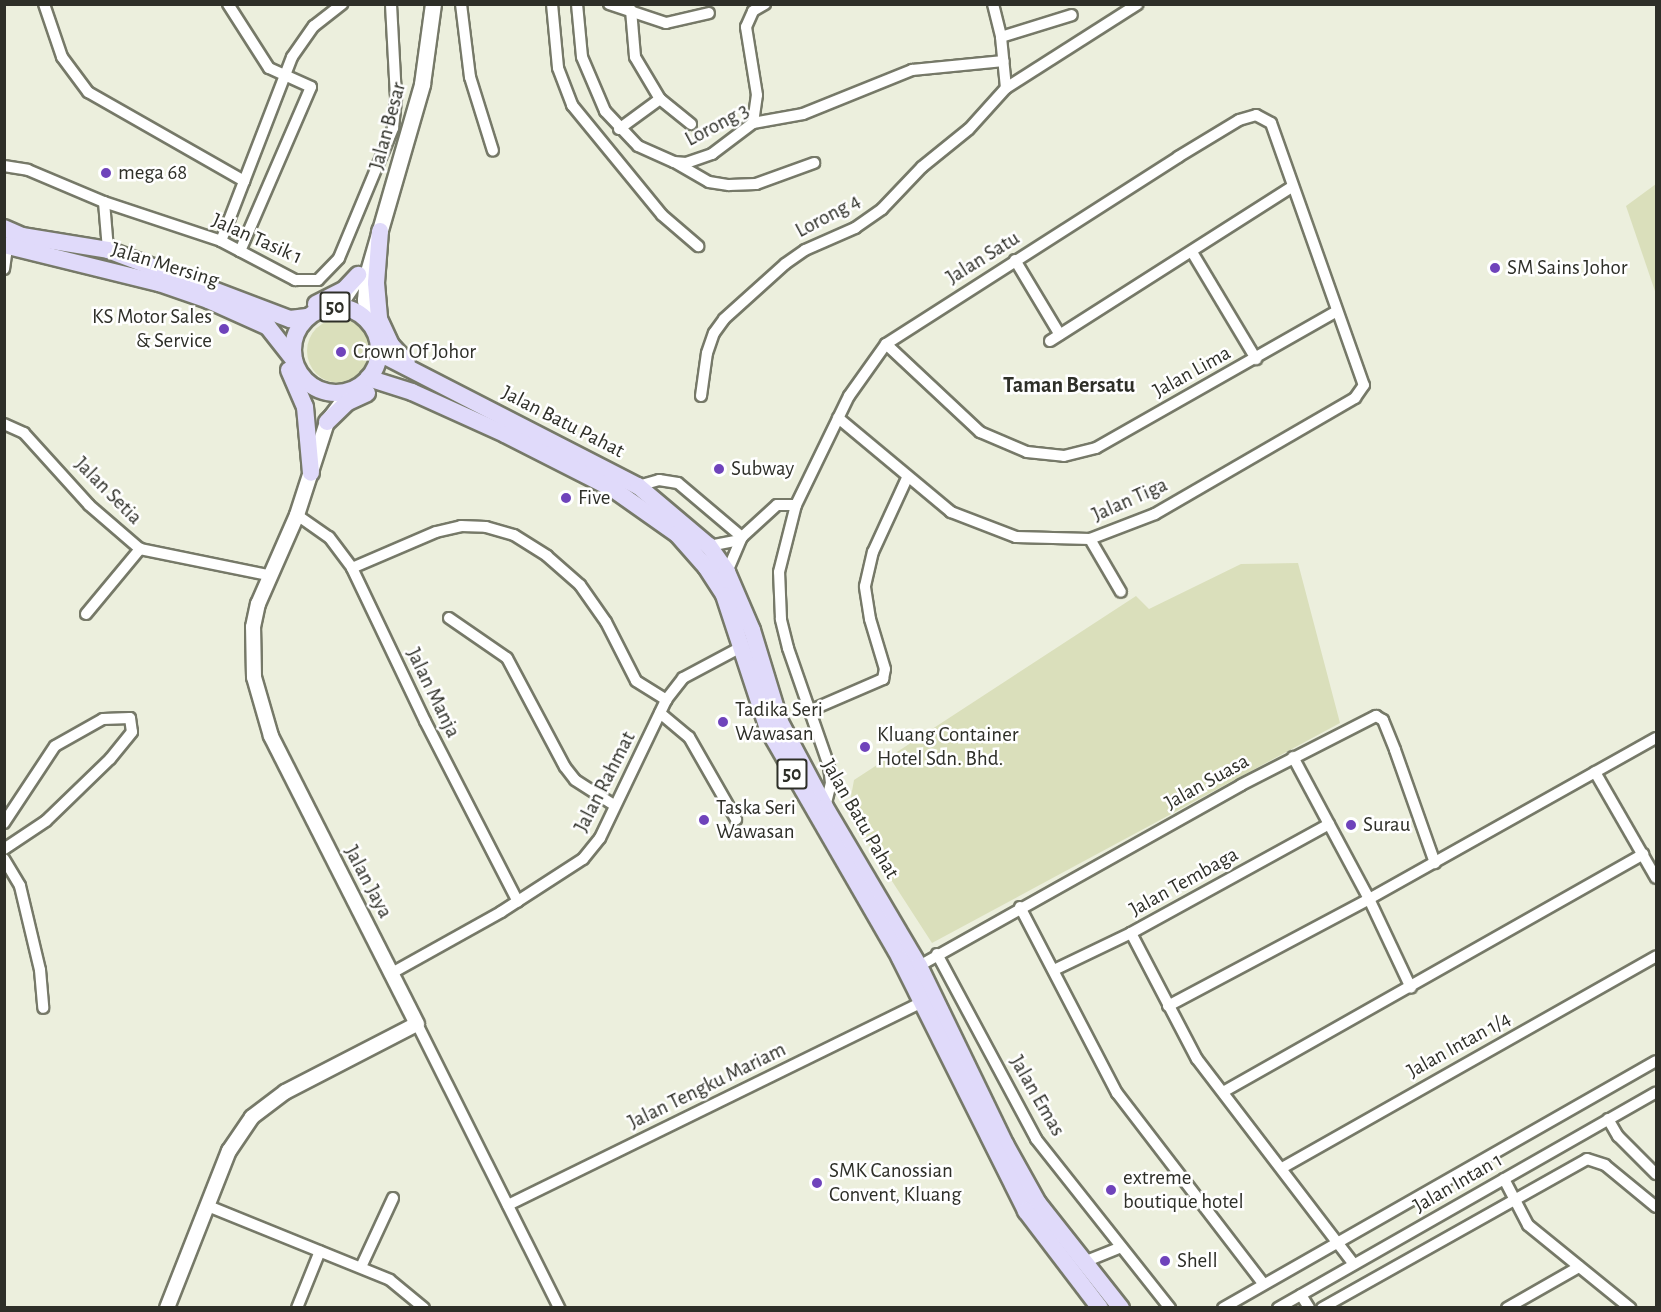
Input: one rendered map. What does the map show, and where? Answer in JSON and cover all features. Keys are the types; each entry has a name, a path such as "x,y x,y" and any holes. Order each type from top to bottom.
{"highway":[{"path":"4,228 22,236 108,250 245,308 294,381 309,429 312,466"},
{"path":"380,231 376,283 380,319 399,356 430,380"},
{"name":"Jalan Mersing","path":"6,246 159,283 290,319 307,317"},
{"path":"274,313 302,309 333,297 358,274"},
{"name":"50","path":"350,391 322,391 297,367 294,337 307,317 337,306 355,312 370,323 379,353"},
{"name":"Jalan Mersing","path":"245,308 268,327 297,367"},
{"path":"350,391 368,378 379,353"},
{"name":"Jalan Batu Pahat","path":"379,353 638,486 709,546 727,572 752,630 780,722 825,807 919,966 1038,1203 1120,1308"},
{"name":"Jalan Batu Pahat","path":"368,378 412,392 505,434 648,511 677,534 706,567 724,596 768,729 923,1002 993,1151 1026,1210 1100,1308"},
{"path":"327,422 348,402 374,390 412,392"}],"main road":[{"name":"Jalan Besar","path":"370,323 365,288 371,255 422,84 433,4"},
{"name":"Jalan Besar","path":"337,306 371,255"}],"street":[{"path":"44,4 62,57 88,92 244,181"},
{"path":"228,4 255,51 269,68 310,87 240,251"},
{"path":"221,241 284,74 305,36 342,4"},
{"name":"Jalan Tasik 1","path":"4,166 28,170 104,202 221,241 307,282 318,280 334,267 396,119 391,4"},
{"path":"461,4 470,77 493,151"},
{"path":"552,4 558,68 572,105 662,215 698,246"},
{"name":"Lorong 3","path":"577,4 578,36 587,74 619,129 638,146 674,162 686,163 712,154 753,123 803,114 912,70 1004,61"},
{"path":"609,4 671,23 709,14"},
{"path":"753,123 757,95 746,27 753,11 765,4"},
{"path":"993,4 1001,37 1006,88"},
{"name":"Lorong 4","path":"700,396 707,353 724,319 795,256 848,232 882,209 922,167 969,129 1006,88 1138,4"},
{"path":"631,10 632,48 660,99 691,124"},
{"path":"1001,37 1072,15"},
{"path":"619,129 660,99"},
{"name":"Jalan Satu","path":"825,807 831,783 788,648 779,594 779,572 796,505 838,418 860,379 886,344 1015,260 1252,115 1269,120 1337,311"},
{"path":"674,162 709,182 729,185 756,184 814,163"},
{"path":"1050,341 1292,187"},
{"path":"104,202 108,250"},
{"path":"4,269 6,246"},
{"path":"1192,252 1256,359"},
{"path":"1015,260 1060,335"},
{"name":"Jalan Lima","path":"886,344 980,432 1027,452 1055,455 1096,448 1337,311"},
{"name":"Jalan Tiga","path":"838,418 935,503 989,529 1046,541 1090,539 1155,514 1360,395 1362,379 1337,311"},
{"name":"Jalan Jaya","path":"297,367 312,411 312,466"},
{"name":"Jalan Jaya","path":"350,391 327,422 297,515 268,575 253,627 254,677 263,711 286,768 392,973 559,1308"},
{"name":"Jalan Setia","path":"4,424 24,433 89,505 140,549 268,575"},
{"path":"809,711 883,679 885,669 870,619 865,586 873,552 907,478"},
{"path":"638,486 659,480 678,483 741,538"},
{"path":"727,572 741,538 777,505 796,505"},
{"name":"Jalan Manja","path":"297,515 329,537 352,568 425,721 518,902"},
{"path":"352,568 436,532 461,526 486,527 514,535 547,556 580,585 606,622 636,681 666,700"},
{"path":"709,546 741,538"},
{"path":"1090,539 1121,592"},
{"path":"86,614 140,549"},
{"path":"449,618 507,658 574,780 614,805"},
{"name":"Jalan Rahmat","path":"392,973 518,902 583,859 600,838 666,700 684,678 741,647"},
{"path":"660,713 698,749 736,819"},
{"path":"4,823 55,746 103,719 130,718 132,732 110,759 46,821 4,849"},
{"name":"Jalan Suasa","path":"919,966 1020,907 1359,722 1381,718 1435,863"},
{"path":"1168,1006 1435,863 1656,738"},
{"path":"1293,757 1369,899 1411,988"},
{"path":"1594,772 1656,878"},
{"name":"Jalan Tembaga","path":"1054,970 1131,933 1329,824"},
{"path":"1223,1092 1411,988 1643,854"},
{"path":"4,859 20,886 40,970 43,1008"},
{"path":"1020,907 1117,1093 1263,1283"},
{"path":"1131,933 1192,1050 1354,1264"},
{"name":"Jalan Emas","path":"937,954 1036,1139 1170,1308"},
{"name":"Jalan Intan 1/4","path":"1282,1168 1656,956"},
{"name":"Jalan Tengku Mariam","path":"508,1206 923,1002"},
{"path":"167,1308 230,1151 244,1126 262,1108 417,1024"},
{"path":"1223,1308 1263,1283 1656,1061"},
{"name":"Jalan Intan 1","path":"1278,1308 1298,1300 1354,1264 1656,1092"},
{"path":"1608,1119 1618,1136 1656,1174"},
{"name":"Jalan Intan 1","path":"1322,1308 1512,1199 1587,1159 1605,1165 1656,1207"},
{"path":"1503,1179 1528,1225 1622,1306"},
{"path":"361,1267 393,1198"},
{"path":"208,1206 361,1267 404,1289 424,1308"},
{"path":"1084,1262 1121,1246"},
{"path":"297,1308 320,1251"},
{"path":"1507,1308 1579,1267"},
{"path":"1298,1300 1309,1308"}],"green space":[{"path":"1656,184 1656,294 1626,206"},
{"path":"339,319 362,328 371,351 362,374 339,383 316,374 307,351 316,328"},
{"path":"1298,563 1340,723 932,943 848,813 854,780 1136,596 1149,609 1241,564"}],"place":[{"name":"mega 68","path":"106,173"},
{"name":"SM Sains Johor","path":"1495,268"},
{"name":"KS Motor Sales & Service","path":"224,329"},
{"name":"Crown Of Johor","path":"341,352"},
{"name":"Subway","path":"719,469"},
{"name":"Five","path":"566,498"},
{"name":"Tadika Seri Wawasan","path":"723,722"},
{"name":"Kluang Container Hotel Sdn. Bhd.","path":"865,747"},
{"name":"Taska Seri Wawasan","path":"704,820"},
{"name":"Surau","path":"1351,825"},
{"name":"SMK Canossian Convent, Kluang","path":"817,1183"},
{"name":"extreme boutique hotel","path":"1111,1190"},
{"name":"Shell","path":"1165,1261"}],"district":[{"name":"Taman Bersatu","path":"1069,386"}]}
